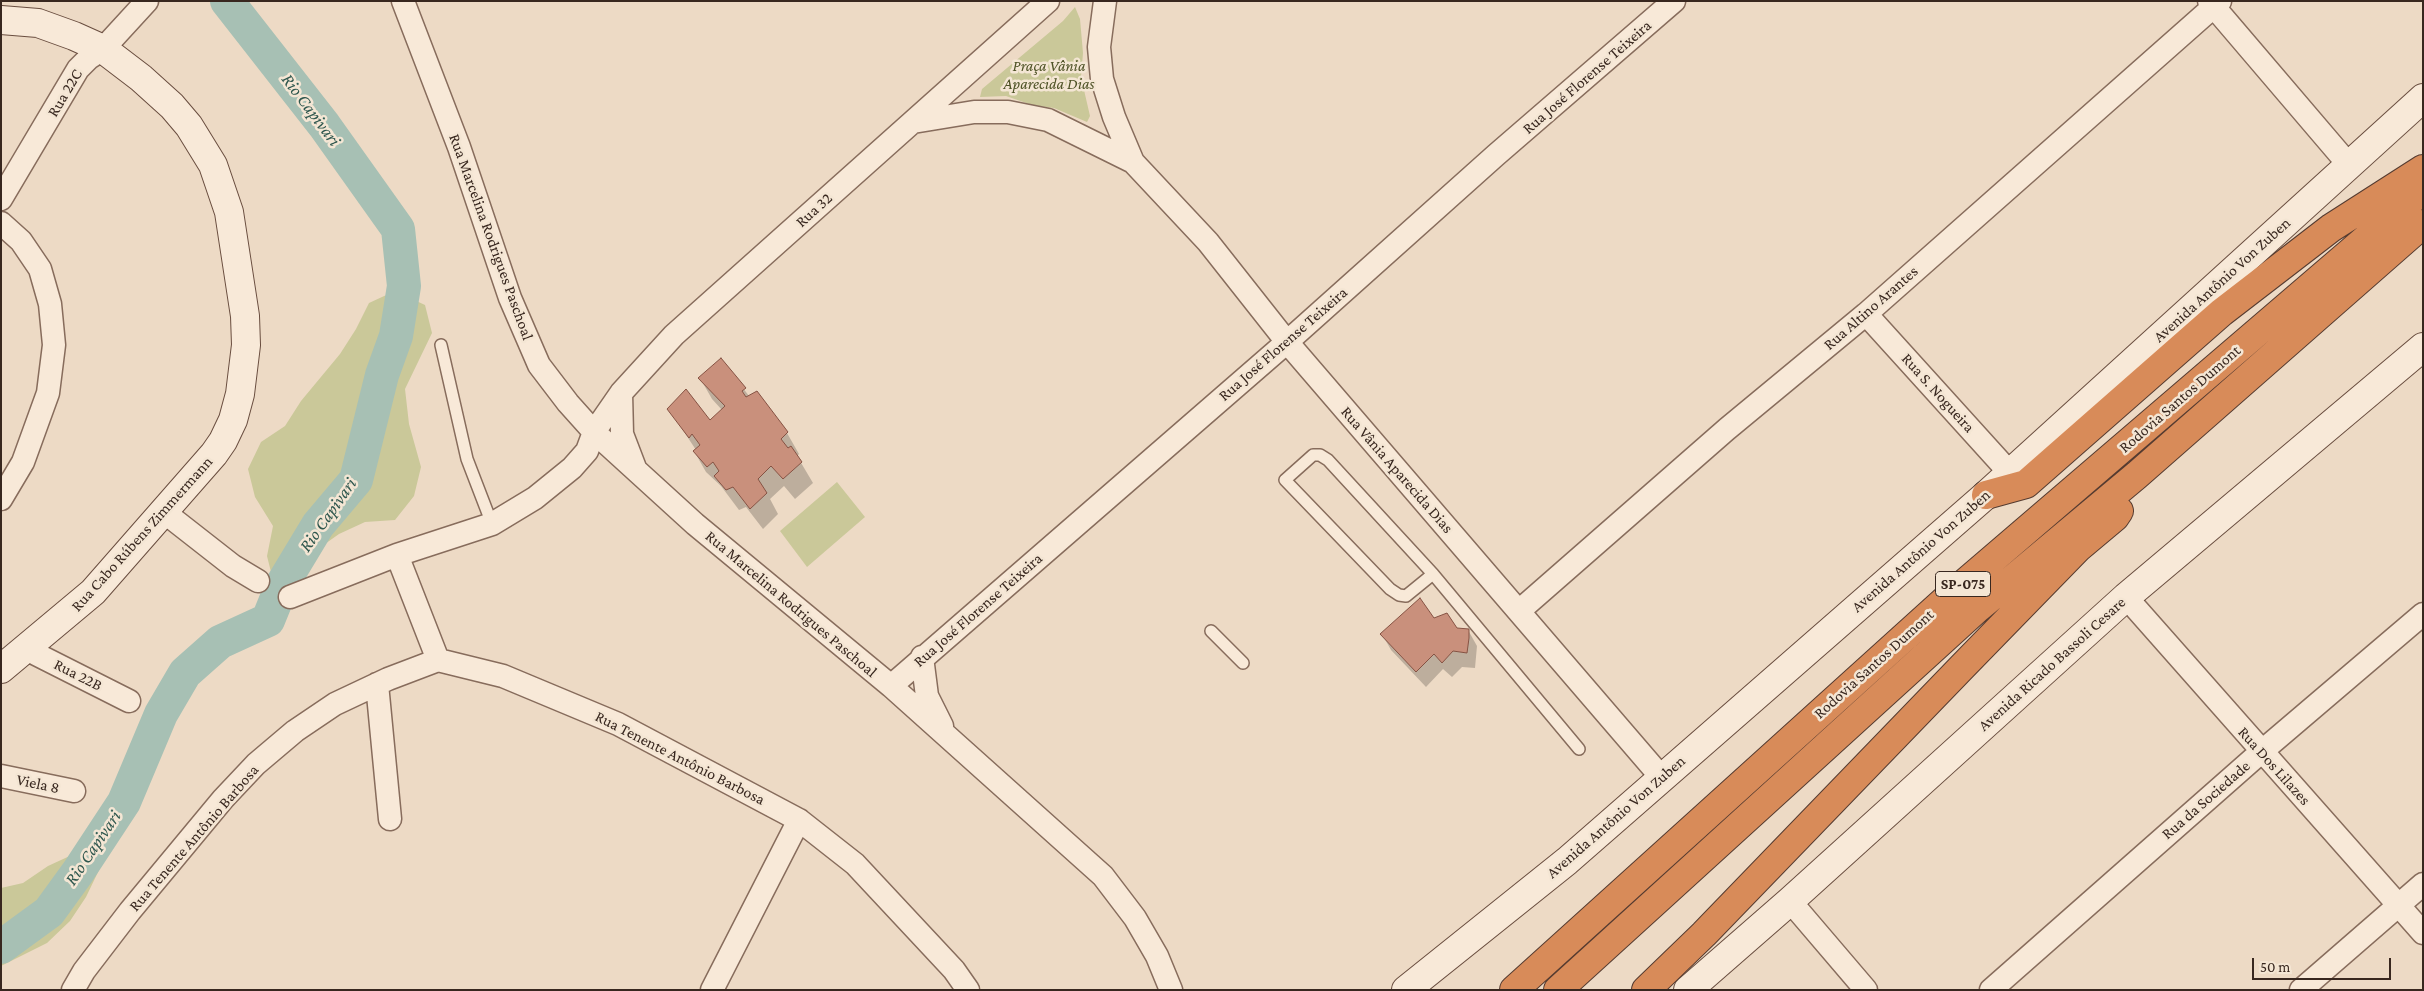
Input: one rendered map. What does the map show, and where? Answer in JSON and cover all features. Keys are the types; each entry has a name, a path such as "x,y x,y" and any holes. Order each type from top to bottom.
{"highway":[{"path":"1986,495 2026,484 2222,312 2331,228 2423,169"},
{"name":"Rodovia Santos Dumont","path":"1514,990 1952,594 2423,190"},
{"name":"Rodovia Santos Dumont","path":"1558,990 1978,608 2137,475 2423,224"},
{"path":"1646,990 1704,934 2072,555 2116,517 2137,475"}],"street":[{"name":"Rua 22C","path":"1,199 78,69 88,58 103,49 147,1"},
{"name":"Rua Marcelina Rodrigues Paschoal","path":"403,1 459,147 510,298 539,365 568,403 594,432 702,531 891,686 1103,876 1135,918 1157,956 1171,990"},
{"name":"Rua 32","path":"290,597 397,555 492,524 519,509 572,468 587,451 594,432 621,393 674,335 1048,1"},
{"name":"Rua Vânia Aparecida Dias","path":"1105,1 1099,47 1102,79 1133,162"},
{"name":"Rua José Florense Teixeira","path":"891,686 922,657 960,627 1287,342 1496,155 1674,1"},
{"path":"2214,3 2349,165"},
{"name":"Rua Altino Arantes","path":"1520,611 1727,429 1866,314 2214,3"},
{"name":"Rua Cabo Rúbens Zimmermann","path":"1,20 38,23 103,49 141,78 172,106 189,126 213,165 229,212 246,316 246,345 240,394 233,420 223,441 214,454 93,592 1,669"},
{"name":"Avenida Antônio Von Zuben","path":"1406,990 1567,861 1986,495 2423,98"},
{"name":"Rua Vânia Aparecida Dias","path":"914,122 974,112 1008,112 1048,120 1133,162 1208,242 1287,342 1662,778"},
{"path":"1,223 21,241 40,269 50,304 54,345 48,394 23,462 1,499"},
{"name":"Rua S. Nogueira","path":"1866,314 2010,473"},
{"name":"Avenida Ricado Bassoli Cesare","path":"1688,990 1790,901 2126,597 2423,347"},
{"name":"Rua Marcelina Rodrigues Paschoal","path":"621,393 622,434 636,472"},
{"path":"164,512 232,566 258,581"},
{"path":"397,555 438,660"},
{"name":"Rua Dos Lilazes","path":"2126,597 2261,752 2423,933"},
{"name":"Rua da Sociedade","path":"1991,990 2261,752 2423,614"},
{"name":"Rua 22B","path":"26,649 129,701"},
{"name":"Rua Marcelina Rodrigues Paschoal","path":"922,657 927,696 947,736"},
{"name":"Rua Tenente Antônio Barbosa","path":"73,990 84,971 130,911 223,799 256,764 296,731 335,704 377,684 438,660 503,676 618,724 799,820 855,864 954,970 968,990"},
{"path":"377,684 390,820"},
{"name":"Viela 8","path":"1,776 74,791"},
{"path":"712,990 799,820"},
{"path":"2302,990 2423,884"},
{"path":"1790,901 1866,990"}],"lane":[{"path":"441,345 467,459 492,524"},
{"path":"1433,574 1406,596 1395,592 1285,480 1313,455 1320,455 1328,460 1433,574 1579,749"},
{"path":"1211,631 1242,663"}],"green space":[{"name":"Praça Vânia Aparecida Dias","path":"1075,7 1080,19 1083,53 1081,77 1090,116 1087,122 1054,108 1032,105 1006,96 980,97 982,89 1063,21"},
{"path":"395,291 425,305 432,333 405,389 409,424 421,467 414,496 395,520 365,522 339,534 315,551 283,593 274,584 267,556 273,526 255,497 248,469 261,442 285,426 301,401 340,354 356,329 369,303"},
{"path":"837,482 865,517 807,567 780,531"},
{"path":"74,854 99,870 86,897 70,921 47,943 1,966 1,888 23,883 48,866"}],"building":[{"path":"721,358 746,388 742,391 746,397 757,391 788,432 781,439 788,448 791,446 802,462 783,479 771,466 758,479 767,493 750,509 733,487 726,490 714,476 719,471 713,462 707,467 693,451 700,445 692,434 689,438 667,409 686,389 710,420 725,406 698,378"},
{"path":"1420,598 1434,618 1447,613 1457,628 1469,629 1469,638 1467,653 1453,651 1442,663 1434,654 1416,672 1380,634"}],"waterway":[{"name":"Rio Capivari","path":"1,947 49,912 78,872 124,802 161,714 185,673 220,642 268,620 283,583 318,525 356,480 382,375 396,336 404,286 398,229 324,125 227,1"}]}
